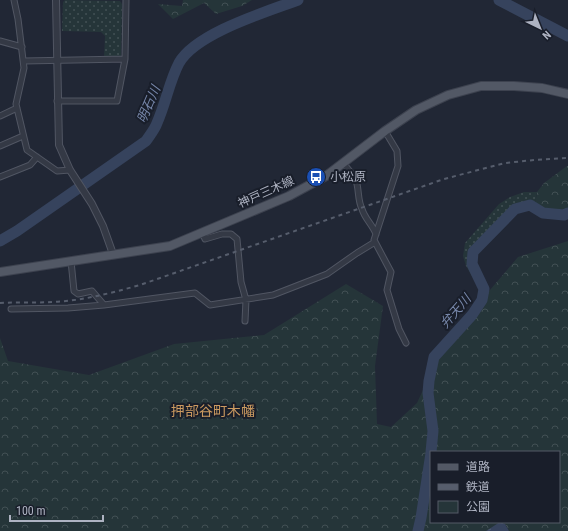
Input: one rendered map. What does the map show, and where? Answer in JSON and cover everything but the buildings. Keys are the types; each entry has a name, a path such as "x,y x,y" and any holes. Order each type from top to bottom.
{"main road":[{"name":"神戸三木線","path":"0,272 170,246 289,196 326,176 416,110 448,95 481,86 542,88 568,94"}],"street":[{"path":"14,0 24,61 24,68 18,92 17,108 27,150 57,171 70,170"},
{"path":"56,0 59,145 70,170 92,204 100,220 113,254"},
{"path":"57,101 117,101 125,59 126,0"},
{"path":"0,41 22,47"},
{"path":"24,61 125,59"},
{"path":"0,116 17,108"},
{"path":"385,132 397,152 398,166 374,240 391,272 387,290 399,330 406,342"},
{"path":"0,146 23,136"},
{"path":"0,178 30,165 37,157"},
{"path":"343,163 357,184 361,208 366,219 372,224 376,234"},
{"path":"202,232 205,239 227,234 231,234 237,239 241,282 246,300 245,321"},
{"path":"11,309 68,308 195,294 210,305 246,300 273,295 327,274 375,242"},
{"path":"71,261 74,291 78,294 92,292 104,305"}],"green space":[{"path":"65,0 120,1 122,4 121,57 104,57 105,36 101,32 62,31 63,2"},
{"path":"183,0 252,0 242,6 216,14 204,3 173,19 158,4 182,6"},
{"path":"567,166 568,208 564,212 546,211 535,205 537,192 544,183"},
{"path":"524,192 537,192 535,205 526,202 519,204 512,209 494,224 474,249 470,262 479,281 476,283 466,266 463,256 465,243 499,204 510,197"},
{"path":"568,241 568,531 509,531 505,524 486,531 0,531 0,338 8,361 89,375 174,344 264,335 346,284 383,306 375,366 377,424 391,427 417,403 444,344 518,257"}],"water":[{"path":"498,523 502,523 505,524 509,531 486,531"}],"waterway":[{"name":"明石川","path":"0,241 17,231 146,141 156,125 179,63 188,52 200,42 251,17 298,0"},
{"name":"明石川","path":"499,0 568,36"},
{"name":"弁天川","path":"431,451 433,431 428,393 434,357 472,315 482,300 484,289 472,264 473,252 515,209 530,205 543,213 564,215 568,213"},
{"name":"弁天川","path":"418,531 430,460"}],"railway":[{"path":"0,303 63,301 118,291 140,285 444,179 505,163 568,158"}],"place":[{"name":"小松原","path":"316,177"}],"district":[{"name":"押部谷町木幡","path":"213,411"}]}
